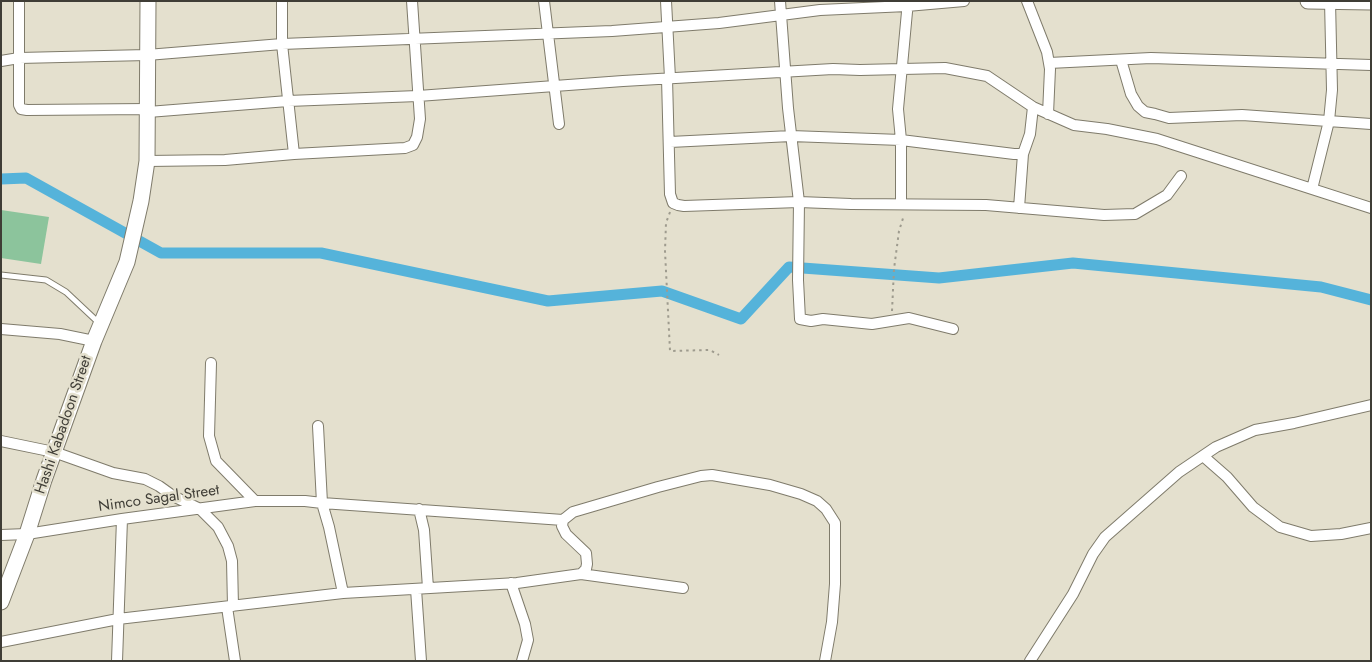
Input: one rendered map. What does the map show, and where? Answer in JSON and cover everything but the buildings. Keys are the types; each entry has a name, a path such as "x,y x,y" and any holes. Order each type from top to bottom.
{"street":[{"path":"19,1 19,105 27,110 148,110 288,101 418,96 669,78 833,69 945,68 987,76 1033,107 1074,125 1107,129 1157,140 1371,208"},
{"name":"Hashi Kabadoon Street","path":"1,602 27,534 94,341 127,262 141,202 147,161 148,1"},
{"path":"282,1 282,44 294,154"},
{"path":"147,161 225,160 405,148 413,145 417,137 420,119 412,1"},
{"path":"544,1 559,124"},
{"path":"666,1 670,194 673,203 684,206 799,202 986,205 1104,215 1135,214 1167,195 1181,176"},
{"path":"780,1 791,136 799,202 797,245 800,319 811,321 823,319 872,324 909,318 953,329"},
{"path":"1,61 19,58 147,55 282,44 548,34 668,27 718,23 820,10 964,1"},
{"path":"1027,1 1047,52 1049,64 1048,114"},
{"path":"1308,1 1371,2"},
{"path":"1312,189 1329,121 1332,90 1330,1"},
{"path":"904,204 898,109 908,4"},
{"path":"1049,64 1151,58 1371,65"},
{"path":"1121,60 1131,94 1138,106 1146,112 1169,118 1242,115 1371,124"},
{"path":"1019,208 1023,154 1030,134 1033,107"},
{"path":"670,142 791,136 901,140 1023,154"},
{"path":"1,329 60,334 94,341"},
{"path":"211,363 209,436 216,461 255,501"},
{"path":"1030,661 1073,594 1093,554 1106,537 1179,472 1216,447 1255,430 1371,406"},
{"path":"318,426 322,503 343,593"},
{"path":"1,441 54,452 113,473 145,479 200,509 218,526 228,546 233,569 230,607 235,661"},
{"path":"1203,456 1227,477 1253,507 1280,527 1311,536 1341,534 1371,528"},
{"path":"581,574 588,564 586,553 566,534 562,526 563,520 573,512 666,485 712,475 770,484 801,494 816,501 826,509 835,523 835,584 832,622 825,661"},
{"name":"Nimco Sagal Street","path":"1,535 27,534 255,501 305,500 322,503 563,520"},
{"path":"419,509 424,530 428,588"},
{"path":"117,661 122,519"},
{"path":"1,642 118,619 343,593 511,584 581,574 683,588"},
{"path":"511,584 525,624 528,640 522,661"},
{"path":"416,589 421,661"}],"lane":[{"path":"1,275 46,280 66,292 101,325"}],"path":[{"path":"673,203 666,222 670,350 710,350 719,355"},
{"path":"892,321 894,269 904,204"}],"green space":[{"path":"1,210 49,217 41,264 1,258"}],"waterway":[{"path":"1,179 26,178 161,253 321,253 548,301 662,291 741,319 789,267 939,278 1073,263 1321,287 1371,300"}]}
